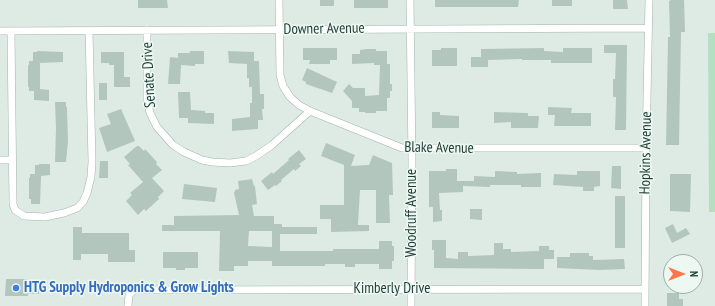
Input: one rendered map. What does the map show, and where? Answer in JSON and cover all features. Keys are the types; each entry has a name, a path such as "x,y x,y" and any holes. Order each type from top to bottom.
{"street":[{"name":"Blake Avenue","path":"279,0 280,74 283,86 290,97 299,105 310,111 402,148 411,149 646,148"},
{"name":"Woodruff Avenue","path":"410,0 412,161 411,306"},
{"name":"Hopkins Avenue","path":"645,306 649,0"},
{"name":"Downer Avenue","path":"0,31 648,28"},
{"path":"11,31 13,204 15,210 19,214 30,217 45,217 64,214 77,208 83,202 91,177 92,162 89,30"},
{"name":"Senate Drive","path":"147,30 148,100 150,113 157,128 173,145 184,152 202,160 212,162 230,163 246,161 272,145 310,111"},
{"path":"0,160 12,160"},
{"name":"Kimberly Drive","path":"128,306 129,295 134,290 411,288 645,289"}],"green space":[{"path":"708,33 715,33 715,212 709,212"}],"building":[{"path":"138,0 167,0 168,8 138,8"},
{"path":"320,0 334,0 334,6 320,6"},
{"path":"354,0 388,0 388,8 354,8"},
{"path":"435,0 519,0 518,7 435,7"},
{"path":"552,0 572,0 572,6 552,6"},
{"path":"613,0 627,0 628,9 613,9"},
{"path":"684,0 685,32 681,32 679,145 666,145 668,37 670,37 669,1"},
{"path":"604,45 627,45 626,130 615,130 616,97 613,97 613,79 615,79 616,53 604,53"},
{"path":"303,48 337,48 337,60 330,60 330,64 309,64 310,60 303,60"},
{"path":"441,48 457,48 457,66 432,66 432,50 441,50"},
{"path":"544,48 544,51 563,52 563,48 592,48 592,63 551,63 551,60 522,59 488,60 488,67 471,67 471,57 481,57 481,49"},
{"path":"366,49 387,51 387,64 390,64 390,84 392,84 392,91 390,91 390,98 387,98 387,111 376,111 376,113 359,112 359,108 352,108 352,101 343,91 349,84 353,88 365,88 365,96 379,95 380,65 374,65 374,63 352,64 352,54 360,54 360,50"},
{"path":"190,51 204,51 204,64 195,64 195,66 181,65 180,84 168,84 170,57 178,58 178,53 190,53"},
{"path":"228,51 254,52 254,61 259,61 260,94 264,94 264,109 262,109 263,120 258,120 258,129 232,131 232,119 250,117 252,87 249,87 249,78 247,78 247,64 229,63"},
{"path":"33,52 63,52 63,62 40,63 40,89 49,90 49,101 34,100 34,91 29,91 28,87 29,61 33,61"},
{"path":"101,52 124,52 124,77 130,77 130,87 114,87 114,65 109,65 109,63 101,63"},
{"path":"307,68 337,82 332,93 306,84 306,82 302,80"},
{"path":"99,83 107,83 107,100 99,100"},
{"path":"178,92 190,92 191,110 214,113 214,124 188,123 188,118 179,118"},
{"path":"55,102 66,102 67,107 68,142 66,162 55,162"},
{"path":"548,107 572,108 571,113 591,113 591,126 554,126 555,115 548,115"},
{"path":"121,109 135,141 107,152 99,128 111,124 107,114"},
{"path":"432,112 440,112 440,115 459,116 459,128 432,128"},
{"path":"494,112 528,113 528,116 539,116 538,128 511,128 511,122 494,123"},
{"path":"326,143 355,155 351,166 369,165 373,155 392,163 393,195 389,195 390,223 376,223 376,190 360,190 358,225 369,225 369,231 331,232 331,219 320,219 320,205 344,205 344,165 321,156"},
{"path":"137,146 144,151 145,149 162,170 152,178 164,191 158,197 159,199 146,211 144,209 138,215 126,201 132,195 130,193 143,182 128,165 130,164 124,157"},
{"path":"299,150 306,159 299,164 301,166 295,171 294,169 276,186 275,185 268,190 261,181 272,172 273,174"},
{"path":"100,161 108,161 108,178 99,178"},
{"path":"50,164 50,175 41,176 40,204 31,204 31,199 29,199 29,178 30,174 35,174 35,165"},
{"path":"612,166 621,166 621,189 611,188"},
{"path":"446,169 457,169 457,181 474,181 474,176 495,177 495,171 517,172 517,174 541,173 541,187 521,187 521,185 490,185 490,187 463,186 463,192 439,193 442,221 433,222 433,207 429,207 429,171 446,171"},
{"path":"577,171 600,171 600,186 594,187 594,191 583,191 583,187 553,185 554,174 577,175"},
{"path":"670,174 691,174 690,212 670,211"},
{"path":"252,179 255,186 257,204 252,205 254,216 274,216 274,224 282,224 282,227 317,227 317,234 280,234 280,251 379,249 379,241 392,241 392,246 394,246 394,261 392,261 392,269 379,269 379,264 355,264 355,267 345,267 345,264 325,264 325,266 272,266 272,261 248,261 248,266 234,266 234,271 219,271 220,231 162,231 162,225 174,225 174,216 239,215 234,193 235,190 239,189 238,181","holes":["249,231 272,231 272,247 248,246"]},
{"path":"184,184 217,188 215,202 182,199"},
{"path":"615,196 625,196 625,248 615,248"},
{"path":"470,209 482,209 482,220 470,219"},
{"path":"673,224 677,233 686,228 690,234 672,243 665,228"},
{"path":"73,227 82,227 82,233 129,233 129,250 135,250 135,262 108,262 108,254 81,254 81,260 73,260"},
{"path":"432,240 446,240 446,258 458,259 458,252 468,252 468,256 494,255 494,243 503,243 503,249 511,249 511,252 539,251 539,246 549,246 549,250 554,250 554,259 544,259 544,269 434,268 434,250 432,250"},
{"path":"163,252 198,252 198,268 176,270 176,268 163,268"},
{"path":"570,253 589,253 589,256 593,256 593,260 624,259 625,269 599,270 557,268 557,257 570,257"},
{"path":"6,279 27,279 28,282 39,282 39,294 28,294 28,296 5,296"},
{"path":"667,294 679,294 679,299 683,299 683,306 667,306"}],"place":[{"name":"HTG Supply Hydroponics & Grow Lights","path":"16,288"}]}
